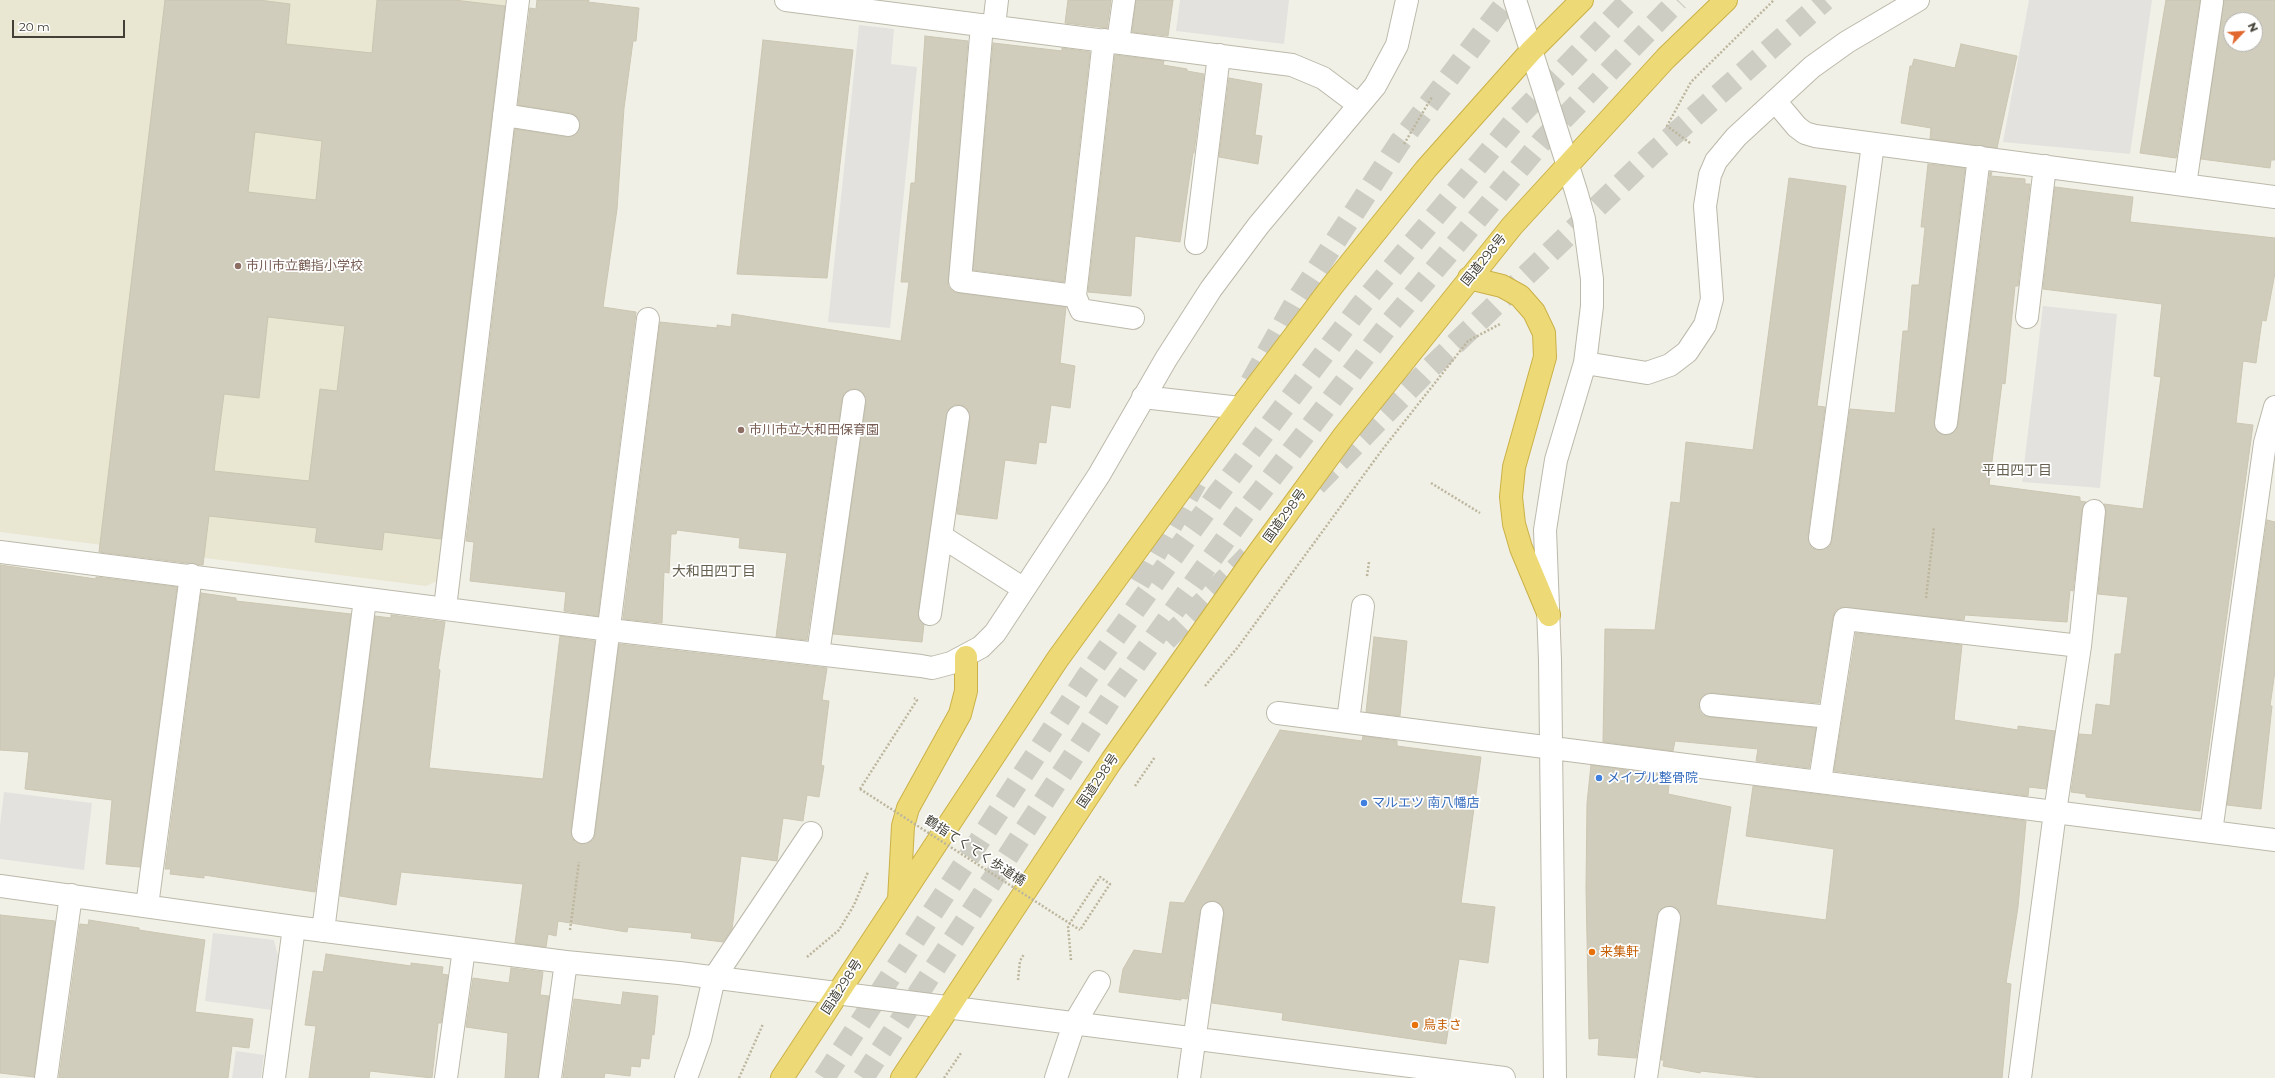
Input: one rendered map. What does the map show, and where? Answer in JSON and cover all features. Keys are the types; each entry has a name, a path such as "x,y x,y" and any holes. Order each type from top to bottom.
{"highway":[{"name":"国道298号","path":"782,1078 1058,660 1240,408 1333,285 1426,169 1531,51 1582,0"},
{"name":"国道298号","path":"902,1078 1112,760 1251,563 1343,437 1469,278 1568,163 1666,58 1726,0"},
{"path":"1469,278 1502,286 1520,296 1534,312 1544,333 1545,357 1517,454 1511,497 1514,524 1521,548 1549,615"},
{"path":"899,900 903,826 908,808 960,714 966,690 966,657"}],"street":[{"path":"445,608 518,0"},
{"path":"786,0 844,4 988,26 1292,65 1323,78 1359,105"},
{"path":"997,0 988,26 960,281 1075,296"},
{"path":"1124,0 1111,41 1075,296 1082,310 1133,318"},
{"path":"0,552 191,575 610,630 932,668 951,664 966,657 981,647 995,633 1098,474 1166,358 1211,289 1258,226 1375,86 1394,51 1403,25 1407,0"},
{"path":"1515,0 1568,163 1584,219 1592,279 1592,306 1585,363 1556,460 1547,506 1544,552 1549,615 1555,1078"},
{"path":"1585,363 1647,373 1670,365 1687,352 1705,325 1712,299 1704,206 1710,175 1724,150 1797,79 1829,54 1918,0"},
{"path":"2185,184 2212,2"},
{"path":"1196,243 1219,55"},
{"path":"1775,101 1797,127 1806,133 1874,144 2275,197"},
{"path":"504,115 568,125"},
{"path":"1820,538 1874,144"},
{"path":"1946,423 1979,157"},
{"path":"2027,317 2045,166"},
{"path":"583,832 610,630 648,318"},
{"path":"1144,397 1240,408"},
{"path":"818,654 854,401"},
{"path":"2211,832 2265,443 2275,407"},
{"path":"930,614 958,417"},
{"path":"2020,1078 2055,812 2080,646 2094,511"},
{"path":"941,536 1024,589"},
{"path":"147,906 191,575"},
{"path":"322,931 365,599"},
{"path":"1348,721 1363,606"},
{"path":"1820,781 1845,619 2080,646"},
{"path":"1711,705 1830,717"},
{"path":"1278,713 1551,746 2275,840"},
{"path":"686,1078 700,1039 714,978 811,833"},
{"path":"0,886 322,931 566,962 714,978 1194,1040 1365,1070 1504,1078"},
{"path":"46,1078 70,895"},
{"path":"1189,1078 1212,913"},
{"path":"1646,1078 1669,918"},
{"path":"274,1078 294,927"},
{"path":"446,1078 464,949"},
{"path":"550,1078 566,962"},
{"path":"1056,1078 1074,1024 1099,982"}],"path":[{"path":"1690,144 1667,126 1691,82 1774,0"},
{"path":"1203,688 1238,647 1382,450 1468,341 1500,324"},
{"path":"1431,483 1484,515"},
{"path":"1923,628 1934,527"},
{"name":"鶴指てくてく歩道橋","path":"910,696 917,700 860,789 1080,930 1110,884 1100,877 1068,926 1071,960"},
{"path":"1131,791 1158,753"},
{"path":"566,962 583,832"},
{"path":"1049,915 1053,908"},
{"path":"1018,980 1020,961 1028,948"},
{"path":"739,1078 763,1024"},
{"path":"944,1078 961,1053"}],"shaded area":[{"name":"市川市立鶴指小学校","path":"0,0 506,0 439,580 426,586 0,532"},
{"path":"1180,0 1289,0 1284,44 1176,31"},
{"path":"2029,0 2152,0 2130,154 2003,142"},
{"path":"859,25 894,29 891,64 917,67 890,328 828,322"},
{"path":"2043,306 2117,314 2100,488 2022,482"},
{"path":"4,792 92,803 84,870 0,859 0,825"},
{"path":"213,933 274,940 278,956 272,1010 205,1001"},
{"path":"236,1051 264,1055 261,1078 232,1078"}],"building":[{"name":"市川市立鶴指小学校","path":"165,0 259,0 290,4 286,44 372,53 377,0 454,0 505,6 441,539 384,532 382,550 315,542 317,528 209,516 203,565 99,552","holes":["255,132 322,141 316,200 248,192","268,317 345,326 337,391 320,389 309,481 214,471 224,394 259,398"]},
{"path":"537,0 589,0 588,2 639,8 636,41 633,41 624,108 617,209 603,307 636,312 598,616 564,611 566,592 470,581 474,542 466,541 515,129 566,137 577,133 580,127 576,116 570,113 518,105 530,8 536,9"},
{"path":"1068,0 1111,0 1107,28 1065,23"},
{"path":"1136,0 1173,0 1168,36 1132,32"},
{"path":"2166,0 2200,0 2176,158 2140,153"},
{"path":"2224,0 2275,0 2275,160 2271,160 2270,168 2201,159"},
{"path":"925,36 968,41 948,286 952,291 958,293 1066,307 1060,363 1075,366 1070,408 1051,405 1046,443 1039,442 1036,464 1005,460 997,519 957,514 970,418 966,407 954,405 948,410 918,612 919,619 924,624 922,642 833,634 866,403 862,391 855,389 844,393 842,399 807,640 776,637 787,553 739,548 740,538 677,530 676,534 671,534 669,573 664,572 662,623 623,619 660,322 717,328 717,325 731,327 732,314 901,341 909,282 901,282 911,183 915,183"},
{"path":"763,40 853,50 827,278 737,274"},
{"path":"993,43 1062,51 1062,48 1090,52 1064,282 973,270"},
{"path":"1961,44 2017,56 1997,148 1930,139 1931,128 1901,123 1910,66 1912,66 1914,59 1955,68"},
{"path":"1115,55 1164,61 1163,65 1187,69 1187,71 1204,74 1194,153 1180,242 1135,236 1131,296 1088,292"},
{"path":"1229,78 1262,84 1255,135 1262,136 1258,164 1219,157"},
{"path":"1928,164 1965,168 1934,421 1935,428 1944,435 1951,434 1958,425 1990,172 1992,172 1991,176 2025,179 2025,184 2030,184 2018,286 2015,286 2005,384 2002,383 1989,485 2080,497 2080,501 2086,502 2082,510 2073,591 2070,590 2067,622 1965,615 1964,620 1841,607 1835,611 1833,617 1819,703 1712,693 1706,694 1701,698 1699,710 1703,715 1709,717 1816,728 1809,768 1756,761 1758,749 1675,741 1673,751 1603,742 1605,629 1655,630 1671,502 1680,503 1686,442 1753,450 1789,178 1846,186 1817,406 1825,407 1808,536 1812,548 1819,550 1830,546 1832,540 1850,409 1895,413 1903,331 1908,331 1912,285 1919,285 1925,227 1921,227"},
{"path":"2055,187 2133,197 2130,222 2275,238 2275,273 2266,321 2262,320 2256,363 2243,361 2236,423 2253,425 2200,811 2086,797 2086,794 2071,792 2079,734 2092,735 2096,704 2110,706 2115,654 2121,654 2128,597 2098,594 2106,512 2104,504 2143,509 2161,377 2154,376 2162,304 2043,289"},
{"path":"2267,520 2275,522 2275,671 2270,706 2272,706 2261,809 2227,805"},
{"path":"0,565 96,579 96,577 177,587 140,867 106,864 112,800 25,789 29,752 0,750"},
{"path":"201,593 236,598 236,601 351,614 315,892 204,875 204,878 170,874 171,869 165,869"},
{"path":"391,615 445,622 438,669 440,670 429,768 543,779 560,636 595,641 571,830 575,842 582,844 593,840 595,834 619,644 827,668 822,700 829,701 821,765 824,766 819,797 807,795 803,821 783,818 777,861 741,856 732,929 723,942 691,938 692,933 628,927 627,932 558,921 556,936 548,934 546,947 515,943 523,884 401,872 396,905 340,896 375,616 391,618"},
{"path":"1856,633 1962,645 1954,720 2018,730 2018,726 2055,731 2046,789 2029,787 2028,796 1834,771"},
{"path":"1374,637 1407,641 1400,716 1366,712"},
{"path":"1280,730 1362,741 1363,736 1397,741 1397,746 1481,757 1461,903 1495,907 1488,963 1459,959 1446,1044 1282,1020 1283,1013 1212,1003 1224,915 1223,908 1214,901 1207,902 1200,911 1187,999 1181,998 1181,1000 1119,992 1123,969 1134,950 1162,954 1170,902 1184,903"},
{"path":"1591,765 1670,776 1668,794 1731,807 1716,905 1826,920 1834,849 1746,836 1753,786 2026,821 2018,907 2006,983 2011,984 2002,1078 1762,1078 1701,1071 1700,1073 1663,1066 1664,1060 1661,1060 1681,920 1677,908 1670,906 1659,910 1657,916 1636,1058 1598,1055 1599,1038 1589,1039 1586,888 1587,803"},
{"path":"0,915 55,921 34,1077 0,1073"},
{"path":"89,920 139,928 139,930 205,940 195,1012 253,1019 249,1048 232,1046 228,1078 59,1078 80,924 88,925"},
{"path":"326,954 411,966 411,963 443,967 442,974 448,975 441,1023 438,1023 432,1078 370,1071 369,1078 309,1078 316,1026 305,1025 313,971 323,972"},
{"path":"511,968 543,972 540,995 549,996 538,1078 505,1078 508,1033 466,1027 473,978 509,983"},
{"path":"623,992 658,996 654,1035 652,1034 649,1059 641,1058 640,1067 631,1066 630,1076 605,1073 604,1078 563,1078 574,999 621,1005"}],"tunnel":[{"path":"1251,382 1295,303 1400,142 1508,0"},
{"path":"824,1078 1086,678 1217,495 1362,304 1518,117 1630,0"},
{"path":"863,1078 1112,697 1243,515 1390,323 1543,140 1678,0"},
{"path":"1316,485 1427,371 1653,153 1825,0"},
{"path":"1139,583 1196,482"},
{"path":"1166,640 1248,556"}],"place":[{"name":"市川市立鶴指小学校","path":"238,266"},
{"name":"市川市立大和田保育園","path":"741,430"},
{"name":"メイプル整骨院","path":"1599,778"},
{"name":"マルエツ 南八幡店","path":"1364,803"},
{"name":"来集軒","path":"1592,952"},
{"name":"鳥まさ","path":"1415,1025"}],"district":[{"name":"平田四丁目","path":"2017,471"},
{"name":"大和田四丁目","path":"714,572"}]}
